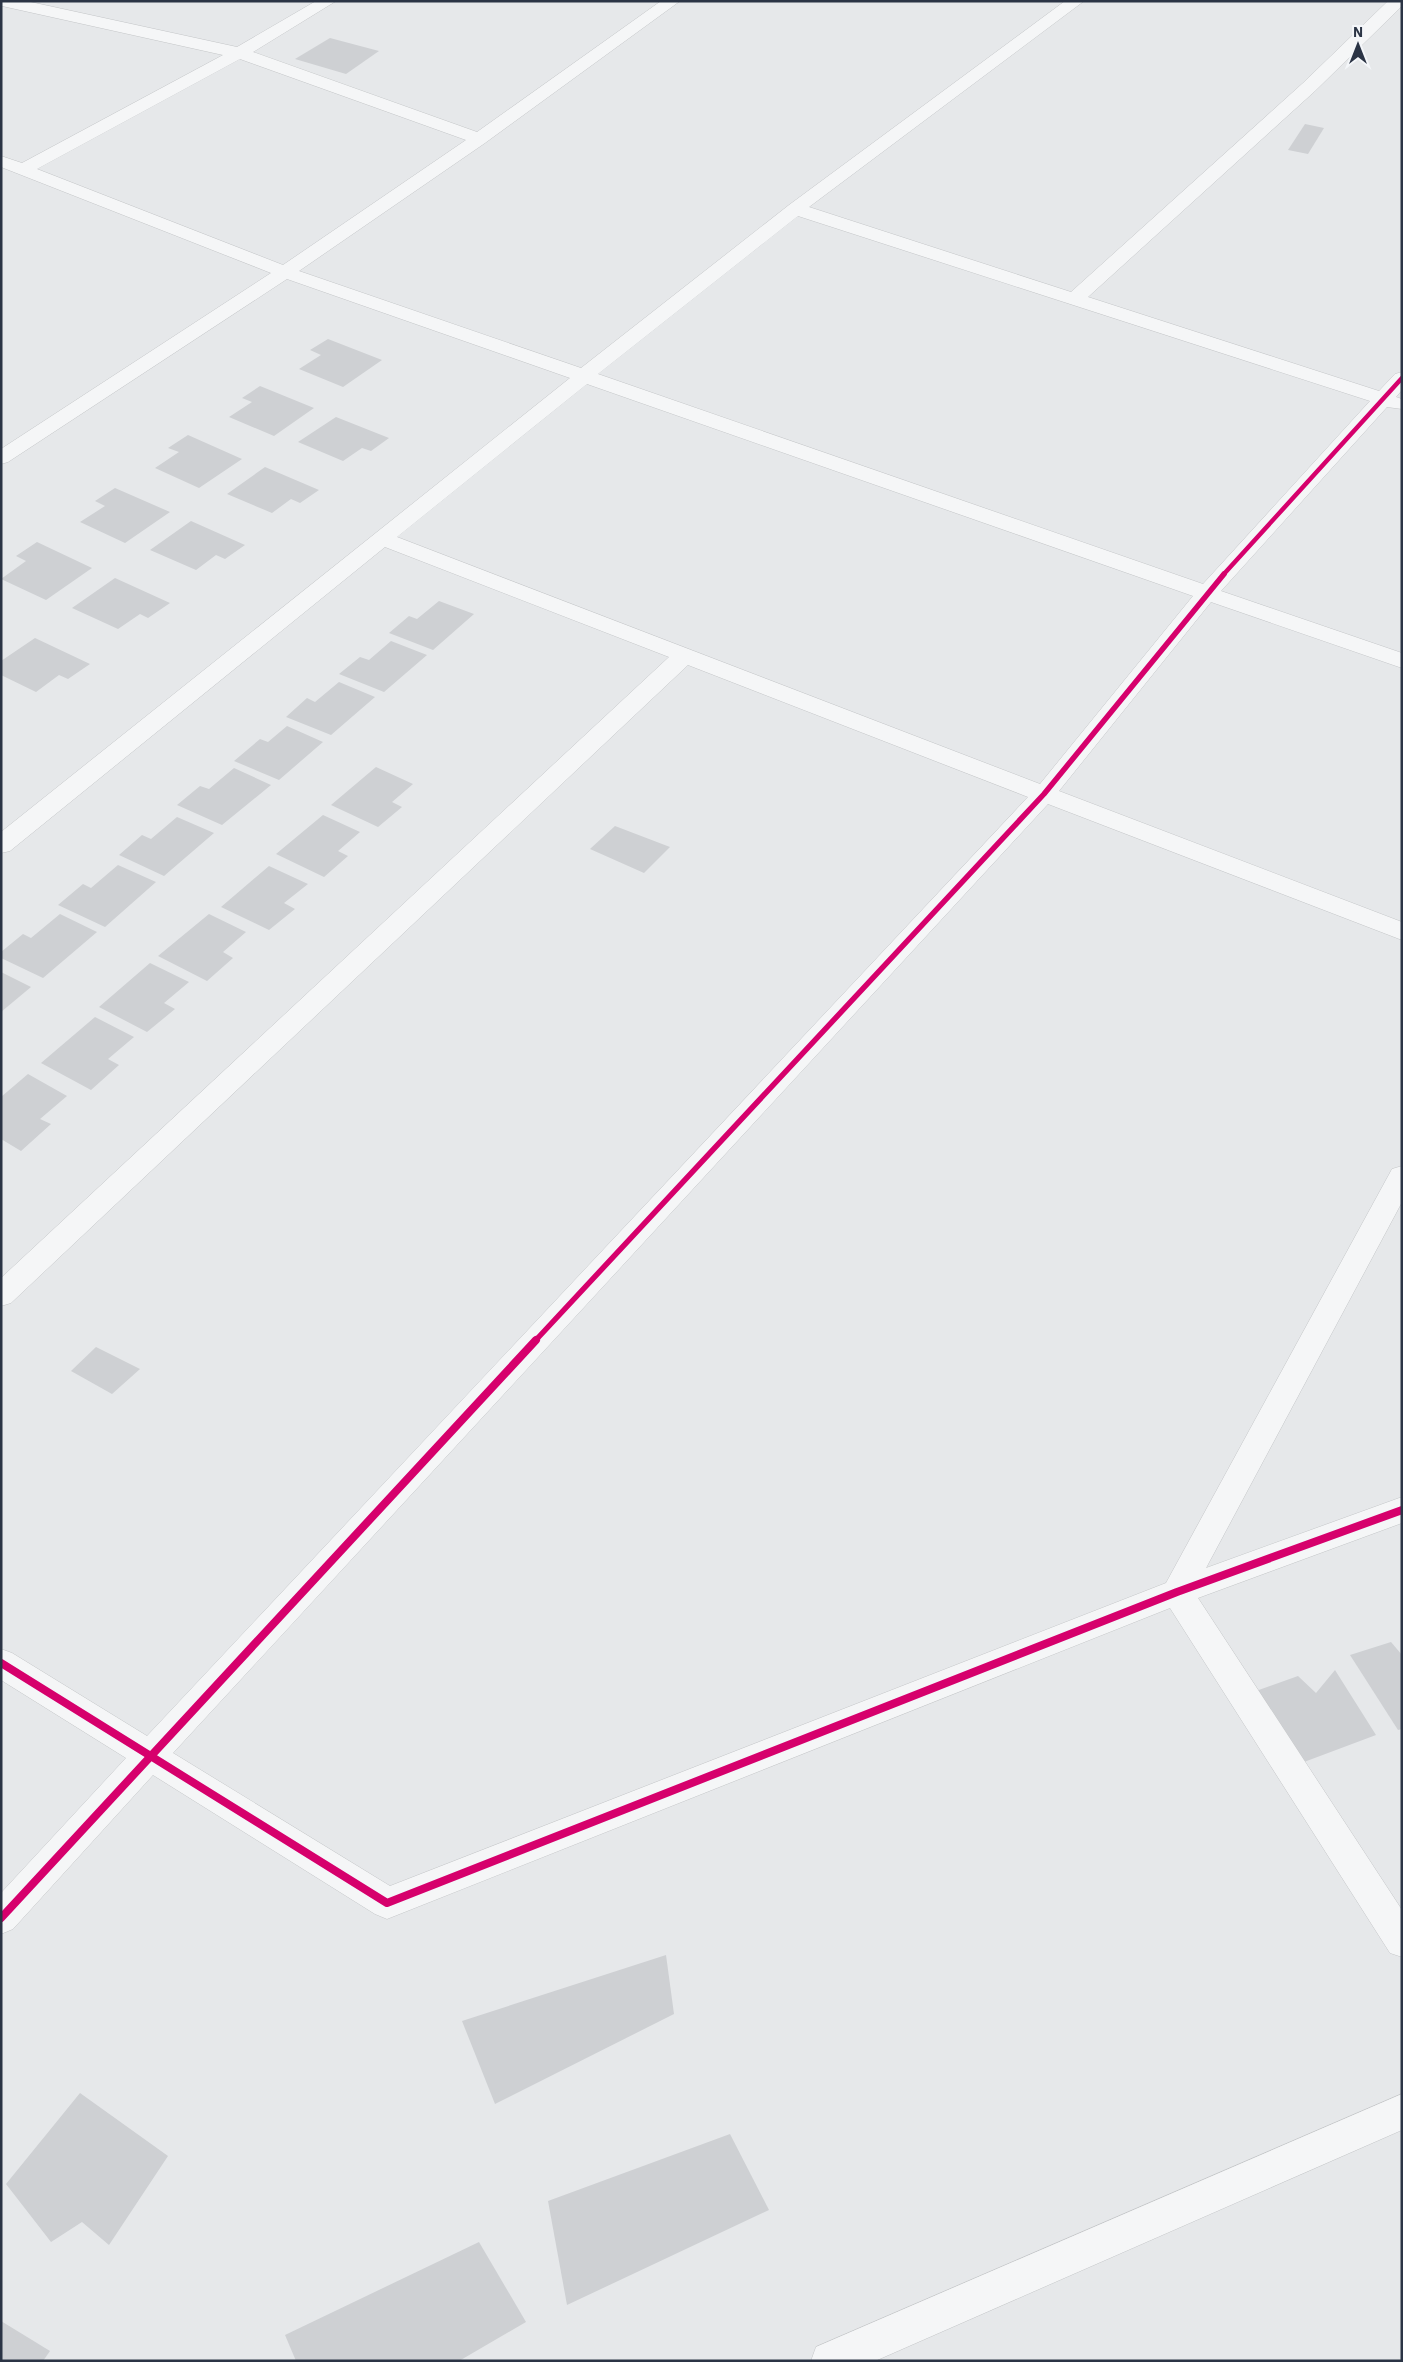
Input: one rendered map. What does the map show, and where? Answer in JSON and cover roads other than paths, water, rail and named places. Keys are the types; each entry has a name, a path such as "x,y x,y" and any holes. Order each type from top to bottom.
{"street":[{"path":"2,1 239,53 479,139"},
{"path":"24,169 239,53 328,1"},
{"path":"1,458 285,272 479,139 672,1"},
{"path":"1,845 795,208 1076,1"},
{"path":"1074,299 1308,87 1398,1"},
{"path":"1,161 285,272 1402,661"},
{"path":"795,208 1392,402"},
{"path":"1,1918 150,1754 1044,794 1207,593 1392,402 1402,378"},
{"path":"383,539 1402,932"},
{"path":"1,1296 685,655"},
{"path":"1177,1592 1402,1176"},
{"path":"1,1663 150,1754 386,1903 1177,1592 1402,1510"},
{"path":"1177,1592 1402,1941"},
{"path":"830,2361 1402,2112"}]}
